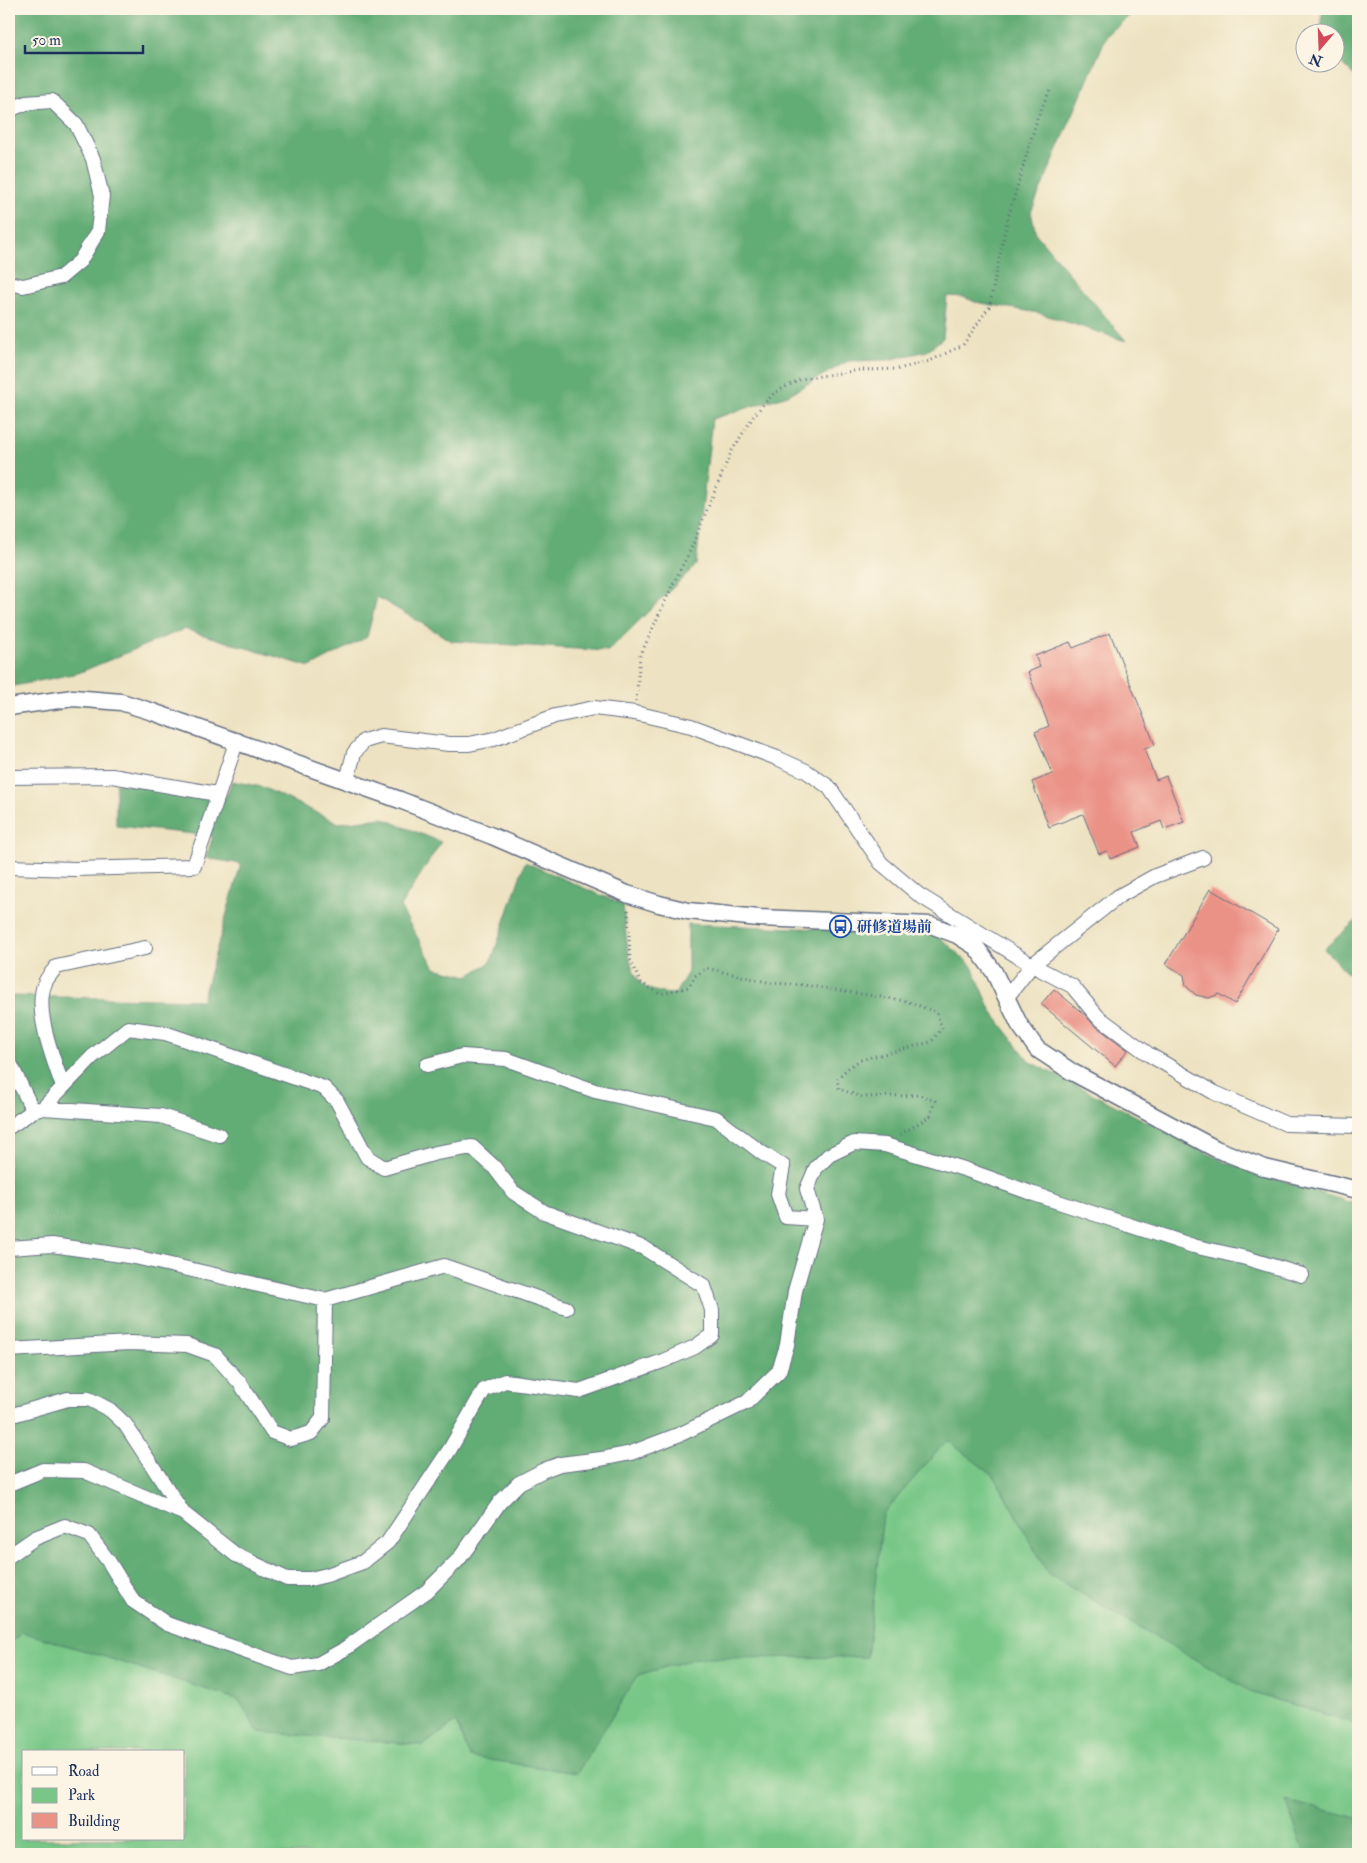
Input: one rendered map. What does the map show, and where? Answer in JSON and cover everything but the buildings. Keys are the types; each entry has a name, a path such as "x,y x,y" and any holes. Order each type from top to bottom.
{"street":[{"path":"9,110 26,103 52,101 76,124 93,159 102,196 98,231 80,261 61,277 23,286 9,283"},
{"path":"9,707 73,698 120,702 153,712 347,780 492,836 627,894 659,904 697,912 759,918 931,926 957,934 976,947 994,972 1019,1024 1036,1049 1072,1072 1216,1149 1266,1168 1358,1190"},
{"path":"347,780 354,753 364,740 381,736 449,744 470,744 494,738 555,716 594,708 635,713 691,726 777,758 806,772 829,787 881,863 919,895 1032,966 1072,986 1098,1017 1148,1054 1215,1093 1286,1124 1358,1126"},
{"path":"9,867 74,869 194,866 237,740"},
{"path":"9,777 112,776 217,794"},
{"path":"1007,997 1032,966 1119,896 1155,876 1203,858"},
{"path":"63,1087 46,1039 41,999 45,982 56,967 145,948"},
{"path":"9,1127 38,1110 92,1057 128,1028 165,1033 324,1088 337,1101 367,1157 384,1168 436,1153 472,1147 494,1167 513,1192 544,1212 644,1248 704,1286 712,1310 712,1335 695,1347 618,1378 579,1391 505,1381 484,1390 450,1449 388,1542 363,1562 327,1575 310,1579 287,1579 236,1555 183,1513 84,1471 43,1470 9,1484"},
{"path":"427,1065 462,1056 506,1059 595,1091 716,1118 762,1154 783,1166 778,1194 786,1216 816,1219"},
{"path":"9,1061 38,1110"},
{"path":"38,1110 161,1116 219,1135"},
{"path":"9,1556 35,1538 65,1526 89,1535 133,1601 167,1624 292,1668 318,1664 343,1650 427,1591 459,1558 500,1502 519,1483 560,1464 631,1453 683,1433 747,1402 779,1371 787,1345 795,1291 816,1219 808,1189 816,1168 829,1155 854,1143 885,1145 964,1169 1193,1246 1246,1258 1302,1275"},
{"path":"9,1248 52,1245 135,1257 325,1300 444,1266 566,1308"},
{"path":"9,1350 129,1343 187,1345 215,1355 240,1383 272,1432 291,1439 311,1433 323,1418 325,1300"},
{"path":"9,1416 68,1398 89,1399 110,1410 125,1424 183,1513"}],"path":[{"path":"635,713 640,656 690,552 731,452 755,414 774,393 801,379 860,370 898,369 930,361 964,345 989,308 1007,221 1038,116 1050,90"},
{"path":"627,894 630,959 640,982 660,994 689,987 695,976 706,968 771,983 804,985 906,1001 936,1012 942,1028 931,1042 860,1060 846,1069 837,1079 840,1089 863,1097 920,1095 935,1101 930,1116 885,1145"}],"green space":[{"path":"9,9 1137,9 1107,35 1031,212 1036,234 1126,341 1039,313 975,302 964,297 947,296 943,338 927,351 888,360 848,361 788,395 712,419 696,565 608,651 452,641 377,597 367,637 310,667 184,629 78,673 9,687"},
{"path":"1322,9 1358,9 1358,78 1344,66 1344,22 1322,22"},
{"path":"232,781 262,787 339,823 382,818 441,842 400,907 435,968 468,976 491,962 525,862 623,905 631,965 642,984 651,990 661,993 675,994 688,972 688,924 935,933 972,966 992,1012 1029,1061 1227,1163 1358,1205 1358,1724 1253,1693 1048,1574 995,1477 947,1440 883,1514 867,1657 697,1658 638,1675 577,1773 470,1757 456,1722 423,1745 258,1732 239,1700 22,1632 9,1644 9,996 202,1000 241,864 206,858 213,836 116,826 116,783 226,797"},
{"path":"1358,919 1358,973 1350,976 1324,949"},
{"path":"952,1398 1358,1674 1358,1854 9,1854 9,1583"},
{"path":"1286,1801 1358,1818 1358,1854 1305,1854"}],"place":[{"name":"研修道場前","path":"841,927"}]}
